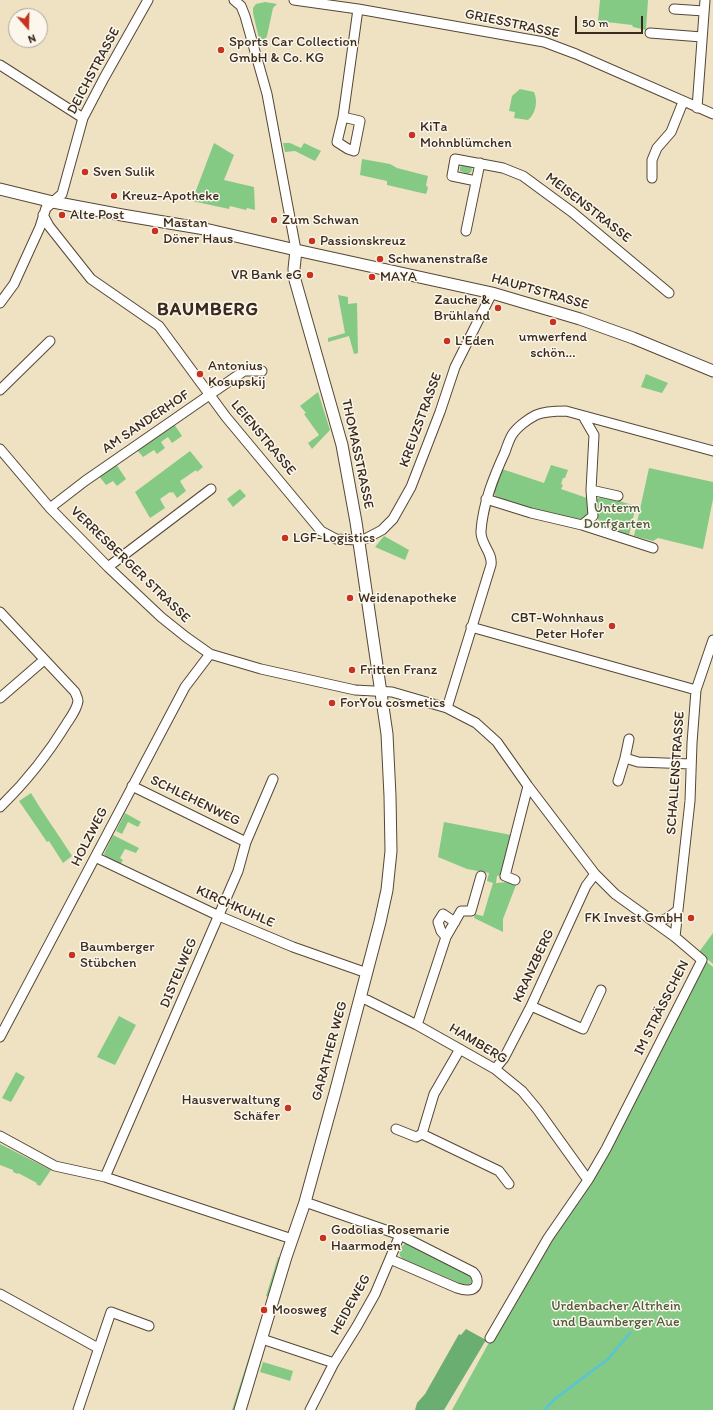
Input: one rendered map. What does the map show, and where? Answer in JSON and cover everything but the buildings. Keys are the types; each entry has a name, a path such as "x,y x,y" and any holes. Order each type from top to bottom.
{"street":[{"name":"DEICHSTRASSE","path":"0,303 14,284 40,227 46,208 62,194 83,118 148,0"},
{"name":"GRIESSTRASSE","path":"294,0 358,9 544,42 576,54 713,114"},
{"path":"697,108 705,0"},
{"path":"241,2 268,94 296,250"},
{"path":"343,117 358,9"},
{"path":"674,9 704,11"},
{"path":"650,33 702,37"},
{"path":"0,65 83,118"},
{"path":"652,178 652,160 657,148 671,132 684,102"},
{"name":"MEISENSTRASSE","path":"476,181 452,176 456,159 502,168 523,176 572,212 669,293"},
{"path":"466,231 480,163"},
{"name":"HAUPTSTRASSE","path":"0,189 53,202 205,229 492,293 580,319 633,338 713,370"},
{"name":"LEIENSTRASSE","path":"44,215 49,226 91,279 159,326 226,417 321,531 336,539 358,540"},
{"name":"THOMASSTRASSE","path":"296,250 294,269 295,280 342,445 381,691"},
{"name":"KREUZSTRASSE","path":"358,540 365,539 382,530 392,519 411,487 440,412 455,367 492,293"},
{"path":"0,390 50,341"},
{"name":"AM SANDERHOF","path":"50,508 85,481 244,371 262,371"},
{"path":"447,708 492,561 491,556 482,540 480,532 486,499 513,434 523,424 536,415 566,411 713,451"},
{"path":"583,416 594,435 591,490 593,516 603,532"},
{"path":"594,435 604,422"},
{"name":"VERRESBERGER STRASSE","path":"0,449 50,508 108,567 161,616 186,637 210,654 355,690 381,691"},
{"path":"108,567 211,489"},
{"path":"591,490 618,496"},
{"path":"486,499 531,513 582,525 653,548"},
{"path":"582,525 593,516"},
{"path":"0,807 18,790 40,763 71,716 78,700 75,692 1,614"},
{"path":"471,628 696,690"},
{"name":"SCHALLENSTRASSE","path":"675,937 690,809 691,764 696,690 713,640"},
{"name":"HOLZWEG","path":"0,1037 185,687 210,654"},
{"path":"0,698 44,660"},
{"name":"IM STRÄSSCHEN","path":"381,691 392,692 447,708 476,723 497,742 528,786 595,874 615,894 675,937 702,960 613,1136 588,1180 548,1238 490,1338"},
{"name":"GARATHER WEG","path":"240,1410 286,1257 305,1202 384,908 391,851 388,757 381,691"},
{"path":"618,781 629,739"},
{"path":"625,758 638,762 691,764"},
{"name":"DISTELWEG","path":"105,1177 238,871 246,842 273,779"},
{"name":"SCHLEHENWEG","path":"132,786 246,842"},
{"path":"515,880 505,876 528,786"},
{"name":"KIRCHKUHLE","path":"95,857 218,916 293,947 367,973"},
{"name":"KRANZBERG","path":"495,1069 504,1058 531,1006 586,886 595,874"},
{"path":"417,1025 446,937 461,911 471,911 481,876"},
{"path":"654,922 662,921 678,910"},
{"path":"446,937 441,931 438,922 443,914 455,922"},
{"path":"531,1006 583,1029 601,990"},
{"name":"HAMBERG","path":"360,998 417,1025 495,1069 522,1091 537,1108 588,1180"},
{"path":"396,1129 416,1137 422,1134 434,1094 460,1050"},
{"path":"422,1134 499,1171 509,1184"},
{"path":"0,1136 55,1166 105,1177 292,1239"},
{"path":"305,1202 400,1236 473,1272 478,1280 476,1286 472,1290 465,1290 390,1259"},
{"name":"HEIDEWEG","path":"310,1410 334,1363 375,1294 400,1236"},
{"path":"0,1294 98,1348"},
{"path":"78,1410 111,1312 149,1326"},
{"path":"262,1339 334,1363"}],"green space":[{"path":"600,0 648,0 646,30 633,27 632,25 598,21"},
{"path":"265,2 277,4 273,8 267,36 261,47 253,8 256,4"},
{"path":"520,89 534,92 536,103 533,114 528,120 514,118 515,112 509,111 512,96"},
{"path":"214,143 234,155 224,180 254,187 255,210 247,208 246,210 230,206 229,209 192,201"},
{"path":"283,143 290,143 301,148 304,143 321,151 315,161 295,151 285,152"},
{"path":"362,159 390,164 397,168 428,176 426,185 428,188 426,194 387,185 387,181 360,175"},
{"path":"464,165 471,167 471,172 468,174 460,171 460,167"},
{"path":"338,295 348,297 348,304 357,303 358,353 354,354 349,336 328,342 328,338 345,333"},
{"path":"646,374 668,383 662,393 641,387"},
{"path":"318,392 330,430 312,449 308,443 319,435 300,406"},
{"path":"174,424 182,436 172,443 168,437 161,442 165,448 157,454 154,450 143,457 137,450"},
{"path":"190,451 203,467 180,481 186,491 177,498 173,492 170,492 160,499 165,508 150,518 135,492"},
{"path":"116,464 126,479 117,486 113,481 106,485 99,476"},
{"path":"551,465 568,470 565,478 563,478 561,484 563,485 561,489 587,498 589,516 582,521 559,517 496,498 494,491 502,469 544,483"},
{"path":"649,468 713,482 713,499 703,549 658,538 653,541 634,536"},
{"path":"240,489 246,496 233,507 227,499"},
{"name":"Unterm Dorfgarten","path":"602,496 636,506 629,535 608,530 598,519 595,504 596,499"},
{"path":"384,536 409,550 405,560 375,547"},
{"path":"31,793 72,856 63,863 49,841 47,842 19,801"},
{"path":"125,813 141,822 138,827 128,822 122,834 116,831"},
{"path":"444,822 511,835 501,875 497,876 496,883 508,882 516,885 503,919 503,932 474,918 475,914 483,916 493,883 487,881 489,873 467,869 438,857"},
{"path":"113,835 139,848 136,853 125,849 120,858 123,860 120,865 107,859 104,854"},
{"path":"713,933 713,964 699,952"},
{"name":"Urdenbacher Altrhein und Baumberger Aue","path":"706,961 713,967 713,1410 452,1410 515,1295 582,1187 590,1186"},
{"path":"119,1016 136,1025 115,1065 97,1057"},
{"path":"16,1072 25,1077 11,1102 2,1098"},
{"path":"0,1144 51,1170 40,1186 18,1173 13,1172 13,1170 0,1165"},
{"path":"406,1243 470,1275 472,1280 471,1282 468,1285 462,1284 403,1259 400,1256 399,1249"},
{"path":"278,1257 280,1258 270,1297 266,1296"},
{"path":"466,1329 486,1340 444,1410 415,1410 417,1403 425,1394 459,1334 461,1335"},
{"path":"253,1344 255,1345 235,1410 232,1410"},
{"path":"263,1362 293,1371 290,1381 260,1372"}],"waterway":[{"path":"544,1410 555,1399 608,1359 630,1333"}],"place":[{"name":"Sports Car Collection GmbH & Co. KG","path":"221,50"},
{"name":"KiTa Mohnblümchen","path":"412,135"},
{"name":"Sven Sulik","path":"85,172"},
{"name":"Kreuz-Apotheke","path":"114,196"},
{"name":"Alte Post","path":"62,215"},
{"name":"Zum Schwan","path":"274,220"},
{"name":"Mastan Döner Haus","path":"155,231"},
{"name":"Passionskreuz","path":"312,241"},
{"name":"Schwanenstraße","path":"380,259"},
{"name":"VR Bank eG","path":"310,275"},
{"name":"MAYA","path":"372,277"},
{"name":"Zauche & Brühland","path":"498,308"},
{"name":"umwerfend schön...","path":"553,322"},
{"name":"L'Eden","path":"447,341"},
{"name":"Antonius Kosupskij","path":"200,374"},
{"name":"LGF-Logistics","path":"285,538"},
{"name":"Weidenapotheke","path":"350,598"},
{"name":"CBT-Wohnhaus Peter Hofer","path":"612,626"},
{"name":"Fritten Franz","path":"352,670"},
{"name":"ForYou cosmetics","path":"332,703"},
{"name":"FK Invest GmbH","path":"691,918"},
{"name":"Baumberger Stübchen","path":"72,955"},
{"name":"Hausverwaltung Schäfer","path":"288,1108"},
{"name":"Godolias Rosemarie Haarmoden","path":"323,1238"},
{"name":"Moosweg","path":"264,1310"}],"district":[{"name":"BAUMBERG","path":"208,310"}]}
